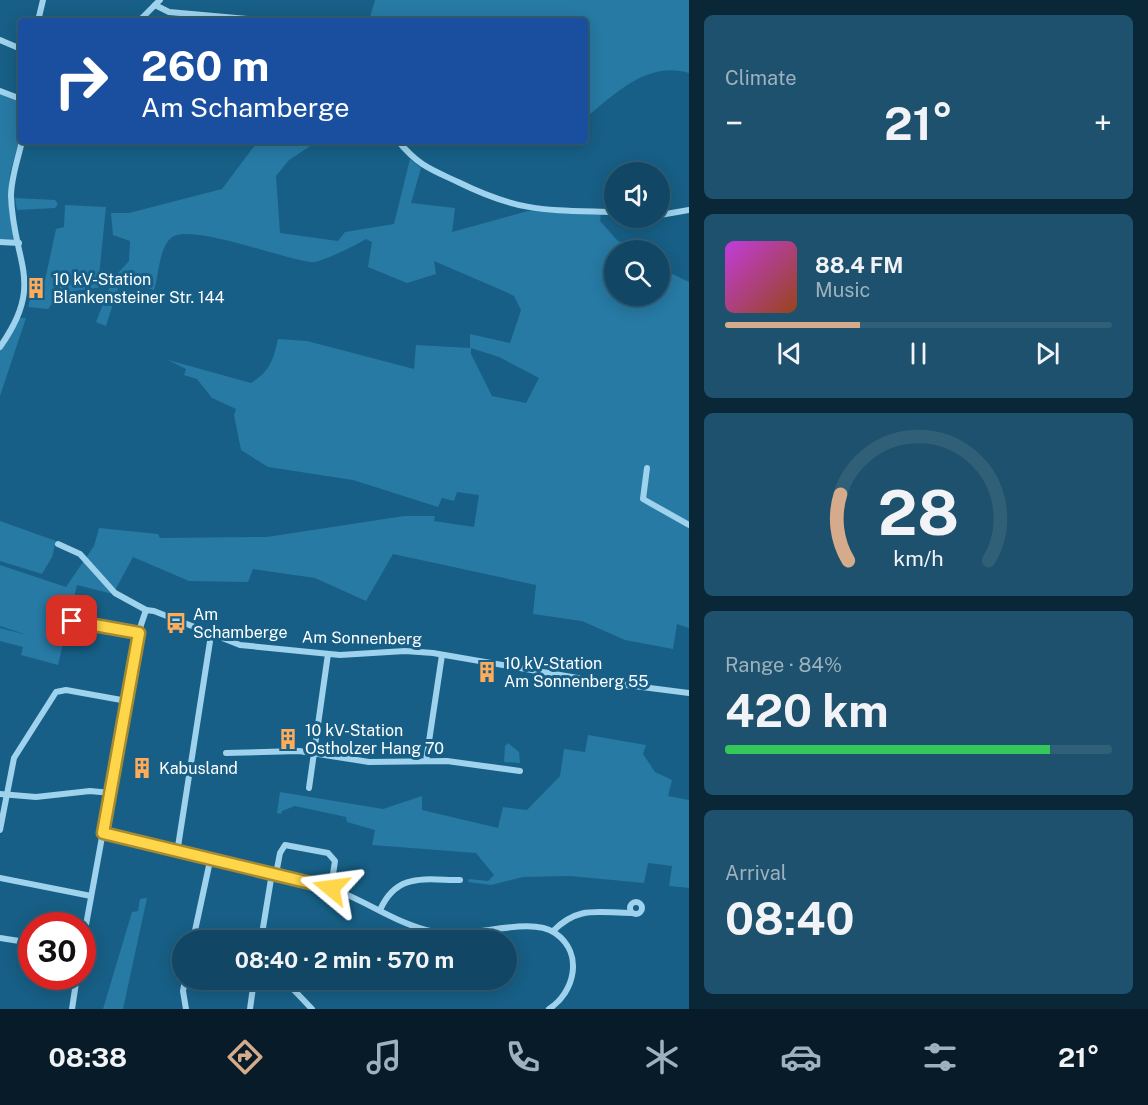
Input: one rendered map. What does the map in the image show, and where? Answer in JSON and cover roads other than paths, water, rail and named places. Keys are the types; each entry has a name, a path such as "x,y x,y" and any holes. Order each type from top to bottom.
{"street":[{"path":"39,18 43,0"},
{"path":"142,18 157,3 169,12 236,18"},
{"path":"0,40 18,49"},
{"path":"0,91 18,98"},
{"path":"0,347 18,319 25,297 11,197 21,144"},
{"path":"401,144 423,167 503,203 539,210 604,212"},
{"path":"670,213 689,210"},
{"path":"0,242 19,243"},
{"path":"647,468 644,500 689,525"},
{"name":"Am Sonnenberg","path":"58,544 80,554 115,593 146,610 240,645 328,654 405,651 442,655 595,681 689,693"},
{"path":"89,912 139,633 146,610"},
{"path":"64,620 139,633"},
{"path":"177,852 211,635"},
{"path":"309,788 328,654"},
{"path":"426,761 442,655"},
{"path":"0,830 4,795 15,756 56,692 66,690 128,701"},
{"path":"226,753 270,750 314,752 380,763 447,761 520,771"},
{"path":"4,795 36,797 90,791 111,793"},
{"path":"103,833 210,861 274,873 331,888 415,926 446,934 467,935 530,926 553,931 569,948 573,969 565,994 549,1009"},
{"path":"263,930 274,873 285,845 328,853 335,861 331,888"},
{"path":"195,930 210,861"},
{"path":"0,878 92,896"},
{"path":"380,910 391,891 407,881 460,880"},
{"path":"553,931 569,916 578,913 632,913"},
{"path":"0,938 18,941"},
{"path":"72,1009 75,990"},
{"path":"184,990 186,1009"},
{"path":"250,1009 253,990"},
{"path":"294,990 312,1009"}],"place":[{"name":"10 kV-Station Blankensteiner Str. 144","path":"36,288"},
{"name":"Am Schamberge","path":"176,623"},
{"name":"10 kV-Station Am Sonnenberg 55","path":"487,672"},
{"name":"10 kV-Station Ostholzer Hang 70","path":"288,739"},
{"name":"Kabusland","path":"142,768"}]}
